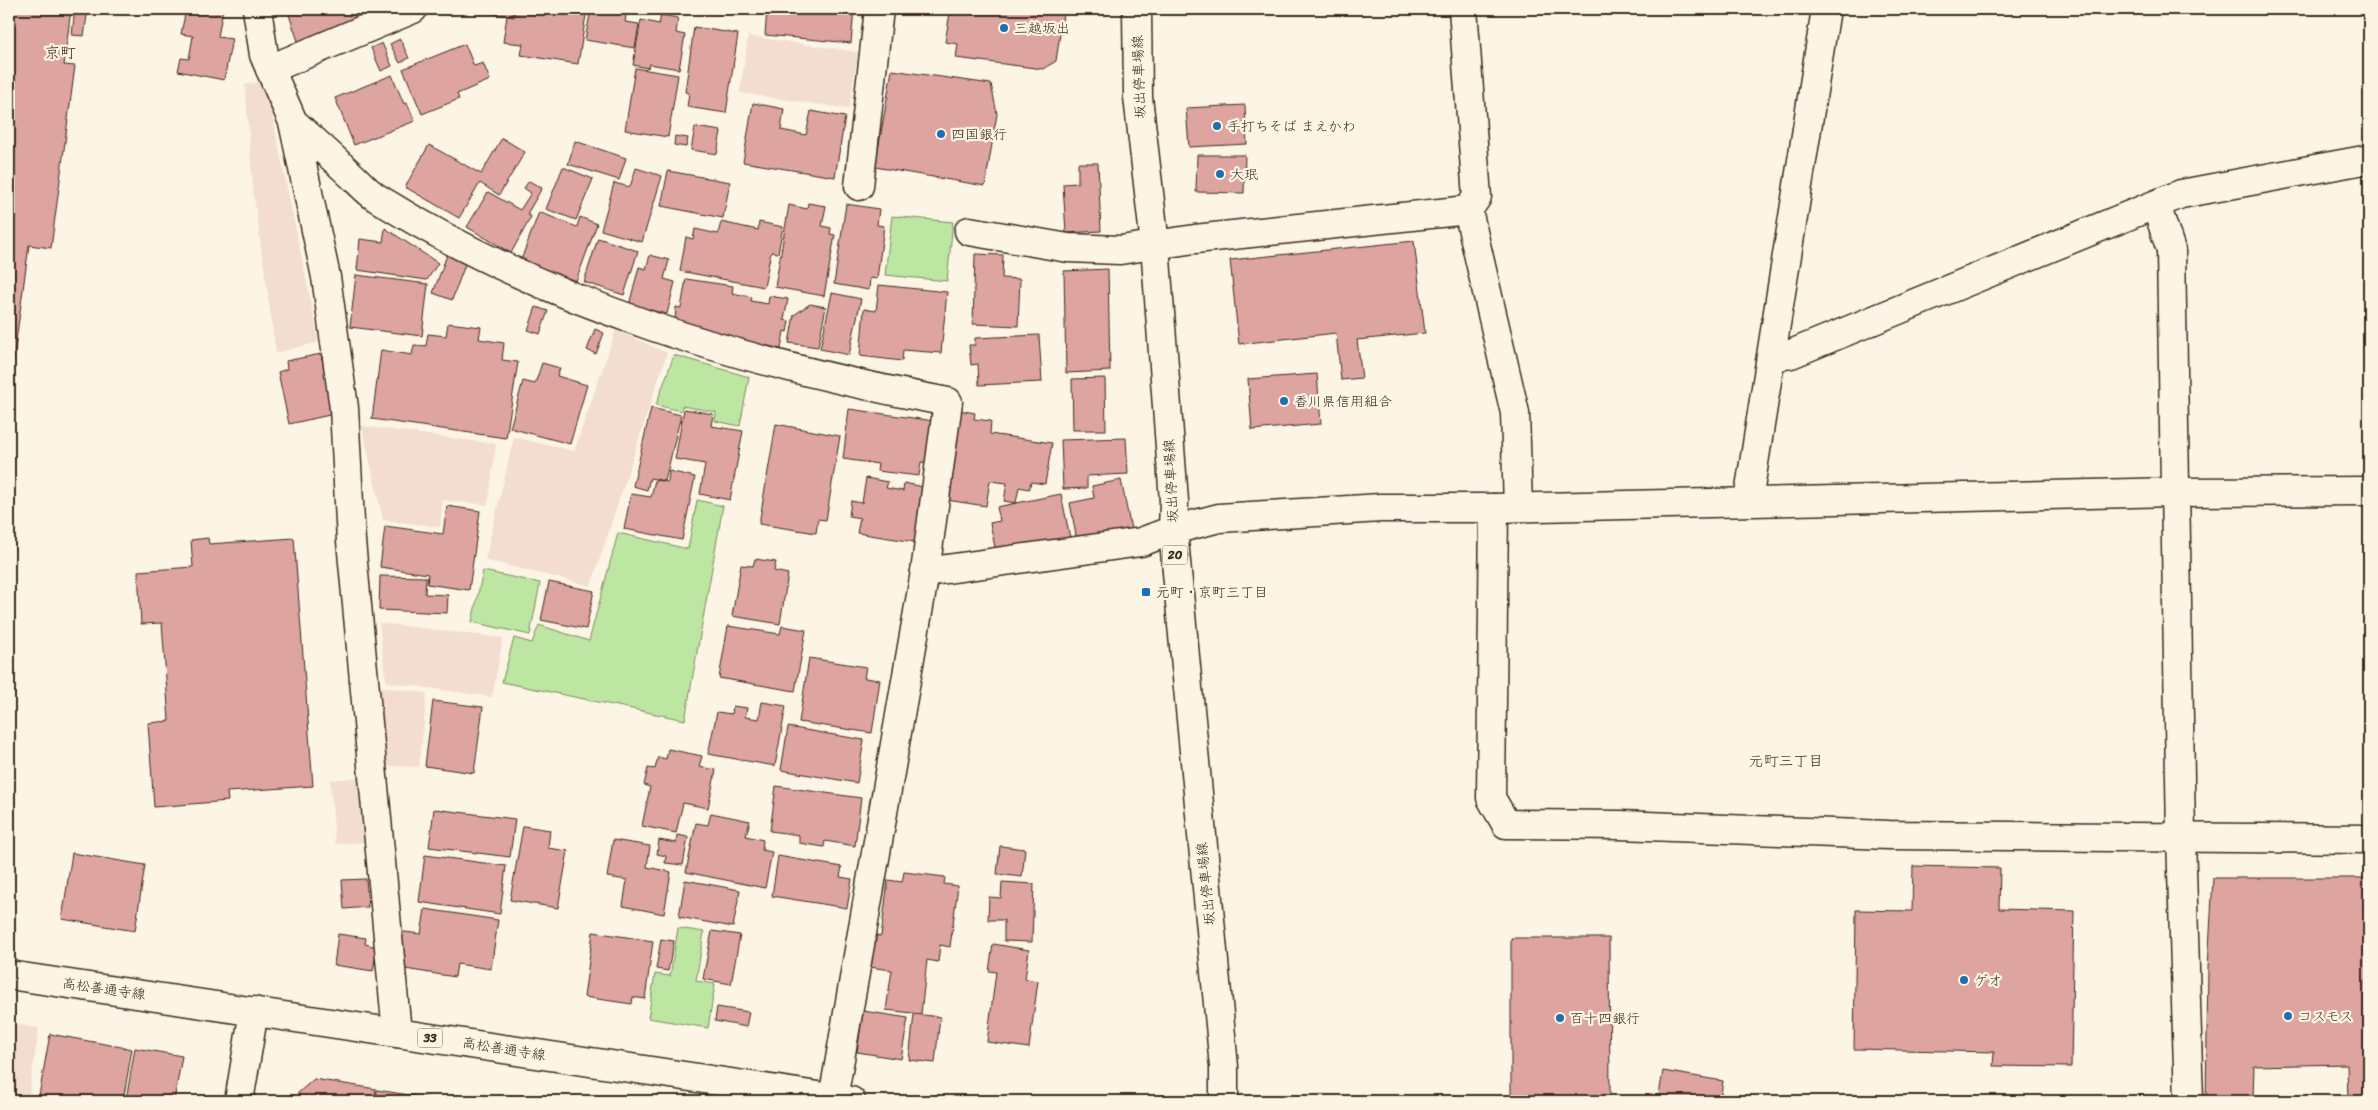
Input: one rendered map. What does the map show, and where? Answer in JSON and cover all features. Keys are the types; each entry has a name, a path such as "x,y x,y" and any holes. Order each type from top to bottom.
{"street":[{"path":"257,9 264,55 293,122 326,277 344,408 351,541 397,1033"},
{"path":"270,69 413,9"},
{"path":"858,186 879,9"},
{"name":"坂出停車場線","path":"1137,9 1138,97 1155,245 1174,502 1173,530 1224,1067 1224,1101"},
{"path":"1463,9 1477,197 1468,210 1514,413 1506,507 1491,798 1506,824 1620,825 1889,835 2369,839"},
{"path":"1748,501 1773,357 1826,9"},
{"path":"293,122 376,197 483,256 615,314 746,357 874,388 948,402 925,572 842,1100"},
{"path":"1773,357 1791,354 2181,194 2369,159"},
{"path":"2156,205 2171,250 2181,836 2188,1101"},
{"path":"969,231 1068,248 1120,250 1468,210"},
{"path":"925,572 1141,542 1173,530 1219,518 1381,508 1506,507 2175,492 2369,490"},
{"name":"高松善通寺線","path":"9,975 842,1100"},
{"path":"239,1101 254,1011"}],"shaded area":[{"path":"748,36 858,52 849,109 740,93"},
{"path":"265,80 319,342 276,353 253,190 245,85"},
{"path":"616,330 667,353 591,586 485,560 514,437 574,451"},
{"path":"362,426 496,444 488,505 443,500 440,527 383,520"},
{"path":"379,623 503,638 492,697 386,682"},
{"path":"378,686 427,693 419,767 386,766"},
{"path":"361,777 366,842 335,844 330,780"},
{"path":"9,1023 39,1028 28,1101 9,1101"}],"green space":[{"path":"892,216 953,222 947,281 885,275"},
{"path":"674,355 749,377 740,426 715,421 716,412 682,406 681,411 656,405"},
{"path":"697,500 723,506 685,720 502,682 514,638 532,643 539,625 589,641 618,533 688,549"},
{"path":"483,571 540,583 530,635 472,622"},
{"path":"678,928 704,932 696,981 715,984 708,1028 648,1018 655,974 670,976"}],"building":[{"path":"9,9 71,9 64,65 75,66 51,248 29,245 11,379 9,378"},
{"path":"75,9 88,9 84,36 72,35"},
{"path":"186,9 223,9 218,37 232,39 224,80 178,71 181,58 189,59 193,36 181,34"},
{"path":"287,9 352,9 357,24 299,44"},
{"path":"358,9 389,9 362,20"},
{"path":"449,9 513,9 513,16"},
{"path":"515,9 560,11 560,9 587,9 578,64 521,55 523,44 503,42 507,16 514,17"},
{"path":"591,9 627,9 625,22 639,24 635,48 585,40"},
{"path":"631,9 669,9 668,15"},
{"path":"767,9 854,9 851,43 765,35"},
{"name":"三越坂出","path":"959,9 1060,9 1063,14 1056,61 1043,69 956,58 958,44 945,42 950,13 958,14"},
{"path":"661,15 678,18 676,33 685,35 679,69 649,64 648,68 633,65 641,20 659,24"},
{"path":"694,27 738,34 726,113 687,107 689,93 685,92"},
{"path":"400,39 409,58 400,63 390,44"},
{"path":"382,43 392,66 381,71 371,48"},
{"path":"465,44 474,66 483,63 490,80 457,94 459,99 422,114 403,69"},
{"path":"635,68 678,75 668,137 625,130"},
{"path":"892,70 991,84 997,114 985,186 875,167"},
{"path":"392,75 404,104 407,103 415,121 354,145 335,98"},
{"path":"753,103 784,109 781,130 806,135 811,111 845,117 835,177 743,162"},
{"name":"手打ちそば まえかわ","path":"1245,105 1247,144 1189,147 1186,108"},
{"path":"695,127 721,131 717,154 691,150"},
{"path":"675,136 688,138 686,147 674,145"},
{"path":"502,138 525,152 499,195 480,183 459,218 405,187 429,145 481,174"},
{"path":"575,141 626,158 619,180 568,164"},
{"name":"大珉","path":"1197,155 1245,155 1244,193 1196,192"},
{"path":"1078,163 1098,163 1101,231 1066,233 1063,184 1078,183"},
{"path":"563,167 593,179 576,220 546,209"},
{"path":"636,168 662,176 642,242 601,230 614,183 630,187"},
{"path":"668,171 730,182 723,218 661,206"},
{"path":"529,181 542,188 527,214 531,217 511,253 467,227 488,192 520,210 531,193 524,188"},
{"path":"808,203 826,206 822,226 831,228 830,234 835,235 824,296 775,287 789,205 807,209"},
{"path":"846,204 879,209 877,225 884,226 877,279 870,278 869,290 834,284"},
{"path":"539,212 577,227 580,217 597,224 576,281 521,260"},
{"path":"721,222 758,230 759,222 783,227 778,253 771,252 764,287 680,271 686,237 693,239 695,229 718,234"},
{"path":"385,228 438,263 427,280 357,270 360,239 383,242"},
{"path":"598,238 638,251 624,295 584,282"},
{"path":"1414,241 1425,333 1357,340 1362,378 1341,380 1336,333 1239,344 1230,260"},
{"path":"975,254 1003,255 1002,278 1020,279 1018,326 973,324"},
{"path":"447,255 466,262 452,300 433,293"},
{"path":"650,255 669,260 664,279 675,282 667,314 629,305 639,267 646,269"},
{"path":"1108,269 1110,371 1066,373 1064,271"},
{"path":"356,275 428,284 422,336 350,327"},
{"path":"686,279 733,286 732,293 752,297 751,301 768,304 769,296 788,299 784,320 789,321 787,332 784,331 781,349 728,338 675,322 676,307 681,308"},
{"path":"879,285 947,292 941,353 903,350 902,361 860,356 864,309 876,311"},
{"path":"832,293 861,299 849,355 820,349"},
{"path":"810,304 826,307 818,347 789,343 794,315"},
{"path":"536,307 548,311 540,334 528,330"},
{"path":"448,323 481,327 479,339 504,343 502,360 518,362 506,438 372,419 381,350 412,355 414,345 426,346 428,334 446,336"},
{"path":"595,329 604,333 596,354 587,350"},
{"path":"1039,335 1042,382 979,385 978,364 971,365 969,345 975,345 975,338"},
{"path":"321,354 334,414 289,424 278,372 287,369 286,361"},
{"path":"542,363 560,368 557,376 587,385 570,444 510,428 523,381 535,384"},
{"name":"香川県信用組合","path":"1317,374 1321,424 1252,430 1248,379"},
{"path":"1105,378 1106,430 1073,430 1072,379"},
{"path":"651,408 681,415 665,481 650,478 647,490 633,486"},
{"path":"684,409 713,414 711,426 743,431 730,500 700,494 705,464 675,459"},
{"path":"849,409 934,421 929,463 921,462 919,476 877,471 878,464 843,459"},
{"path":"959,410 975,413 974,419 991,421 990,434 1052,443 1045,484 1031,482 1029,489 1019,487 1016,503 1004,501 1007,483 990,481 986,506 946,500"},
{"path":"776,424 840,436 826,520 818,519 816,533 759,524"},
{"path":"1126,438 1128,474 1087,476 1087,488 1063,489 1061,440"},
{"path":"669,471 695,477 682,540 624,529 631,494 651,497 655,480 668,482"},
{"path":"866,478 888,482 886,488 903,491 904,483 924,487 915,542 857,533 860,518 849,516 851,501 862,503"},
{"path":"1121,480 1131,529 1077,541 1070,503 1094,498 1092,486"},
{"path":"1061,494 1070,538 996,552 990,523 1000,521 997,507"},
{"path":"447,506 480,511 469,590 427,584 428,574 380,567 385,526 443,534"},
{"path":"208,538 209,544 294,538 313,786 227,792 228,801 154,807 148,723 169,721 162,623 141,624 138,571 193,567 191,540"},
{"path":"755,559 776,562 774,571 788,574 780,624 732,616 741,565 753,566"},
{"path":"380,576 426,577 425,594 448,595 447,613 379,610"},
{"path":"549,582 594,591 586,629 541,620"},
{"path":"728,626 780,634 782,626 806,630 795,691 719,678"},
{"path":"809,658 866,667 864,678 880,680 872,733 799,722"},
{"path":"433,701 483,707 474,773 425,766"},
{"path":"762,702 786,706 775,766 708,754 717,712 732,714 733,706 747,708 745,717 759,719"},
{"path":"788,727 864,740 857,783 781,770"},
{"path":"668,749 702,756 699,767 716,770 708,808 683,803 676,833 642,826 650,787 644,785 648,768 655,769 658,757 666,759"},
{"path":"776,786 861,798 855,846 825,841 824,847 799,843 799,835 770,831"},
{"path":"434,809 515,819 510,857 429,847"},
{"path":"711,813 750,821 746,836 763,840 762,850 772,852 765,888 686,872 696,823 708,825"},
{"path":"523,826 550,830 548,848 568,851 558,908 510,900"},
{"path":"677,835 688,837 683,865 665,863 666,856 657,854 659,840 676,843"},
{"path":"613,840 650,846 647,867 671,872 664,914 623,906 627,880 607,877"},
{"path":"1000,846 1025,849 1022,877 997,874"},
{"path":"72,853 145,865 135,931 62,919"},
{"path":"425,855 506,866 500,914 419,902"},
{"path":"778,856 842,867 840,877 852,879 847,908 772,896"},
{"name":"ゲオ","path":"1913,866 2000,868 1999,909 2074,911 2071,1067 1993,1066 1994,1052 1854,1049 1856,910 1912,911"},
{"path":"904,872 945,877 944,884 958,886 950,947 940,945 938,962 927,960 921,1014 886,1010 892,970 869,967 876,935 881,936 888,880 902,882"},
{"name":"コスモス","path":"2213,878 2369,878 2369,1101 2348,1101 2347,1064 2254,1066 2253,1101 2206,1101 2208,968"},
{"path":"366,879 368,907 344,909 342,880"},
{"path":"685,880 740,890 733,927 679,917"},
{"path":"1002,882 1034,884 1032,942 1004,941 1004,920 988,920 989,897 1001,898"},
{"path":"425,909 498,920 491,969 457,964 455,977 405,969 396,931 421,934"},
{"path":"712,931 740,935 731,984 703,979"},
{"path":"593,932 653,941 645,999 633,997 632,1004 584,997"},
{"path":"338,934 366,938 365,944 377,947 373,971 334,965"},
{"name":"百十四銀行","path":"1511,938 1609,938 1610,1097 1511,1098"},
{"path":"661,939 674,941 668,971 656,969"},
{"path":"993,944 1029,950 1025,979 1038,981 1029,1048 987,1042 996,972 989,971"},
{"path":"717,1007 749,1012 746,1027 715,1021"},
{"path":"863,1011 908,1018 901,1059 857,1052"},
{"path":"914,1014 940,1017 935,1063 909,1060"},
{"path":"50,1034 132,1049 123,1101 38,1101"},
{"path":"135,1048 182,1056 174,1101 144,1098 143,1101 126,1100"},
{"path":"1663,1071 1723,1081 1720,1101 1658,1101"},
{"path":"314,1079 376,1089 374,1101 297,1101 298,1093"},
{"path":"377,1090 435,1099 435,1101 376,1101"}],"place":[{"name":"三越坂出","path":"1004,28"},
{"name":"手打ちそば まえかわ","path":"1217,126"},
{"name":"四国銀行","path":"941,134"},
{"name":"大珉","path":"1220,174"},
{"name":"香川県信用組合","path":"1284,401"},
{"name":"元町・京町三丁目","path":"1146,592"},
{"name":"ゲオ","path":"1964,980"},
{"name":"コスモス","path":"2288,1016"},
{"name":"百十四銀行","path":"1560,1018"}],"district":[{"name":"京町","path":"60,52"},
{"name":"元町三丁目","path":"1786,761"}]}
